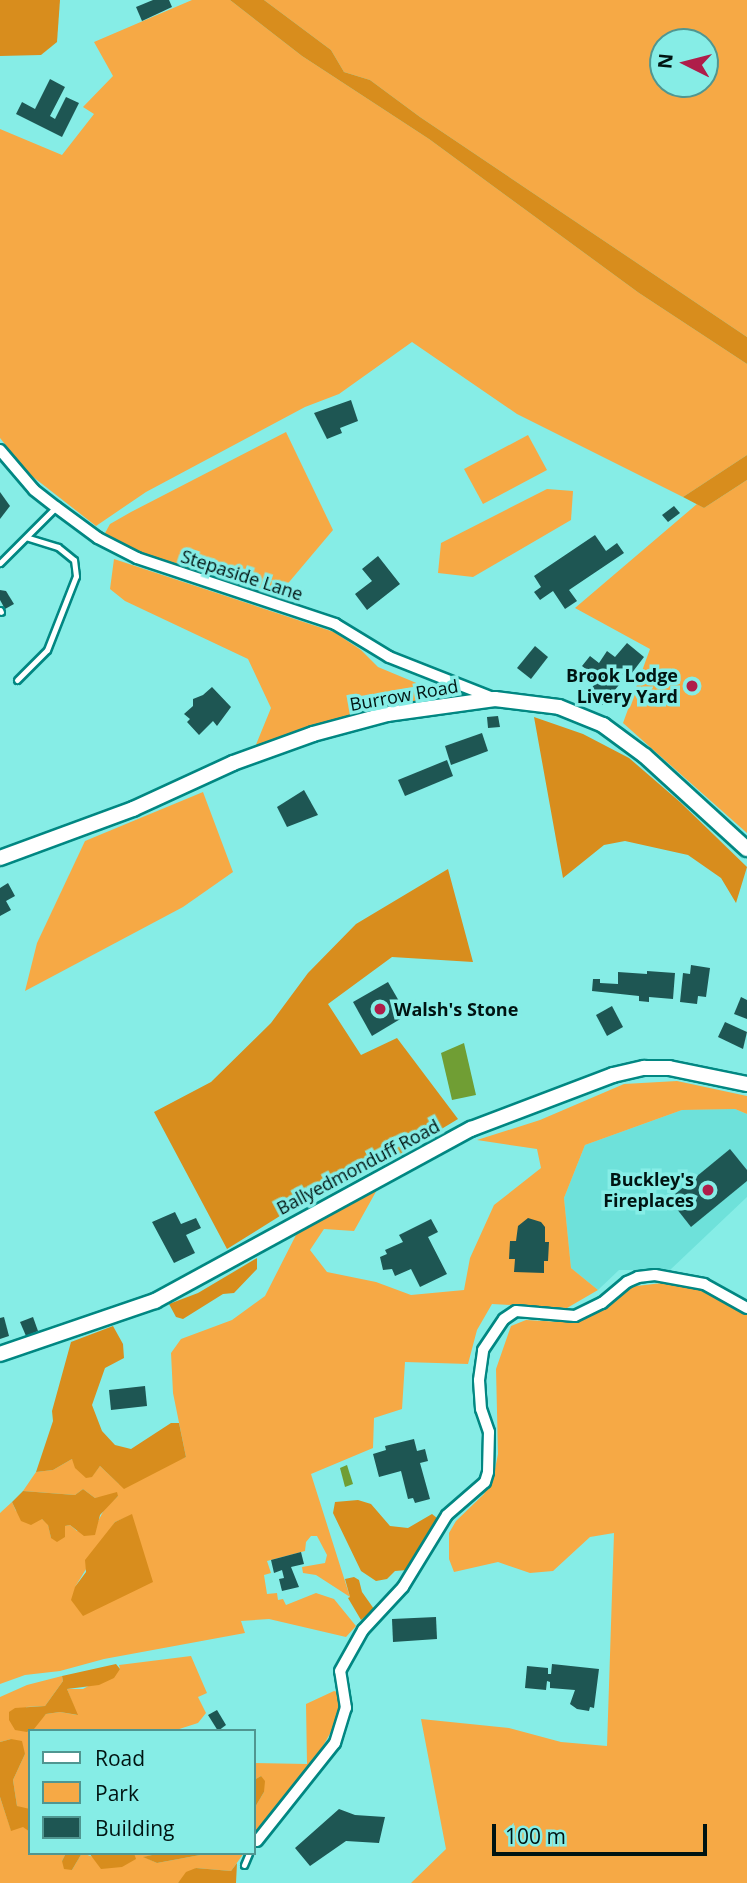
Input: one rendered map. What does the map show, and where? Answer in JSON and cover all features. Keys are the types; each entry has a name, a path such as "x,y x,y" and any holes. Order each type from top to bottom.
{"street":[{"name":"Stepaside Lane","path":"0,450 34,490 98,538 137,558 335,624 390,657 495,699"},
{"name":"Burrow Road","path":"0,858 133,809 233,763 313,734 387,714 495,699 559,707 603,725 645,756 718,819 747,849"},
{"name":"Ballyedmonduff Road","path":"0,1354 155,1301 471,1129 613,1075 644,1068 669,1068 747,1084"},
{"path":"256,1843 334,1743 346,1708 340,1671 363,1630 403,1587 447,1515 485,1482 490,1459 489,1432 481,1409 478,1380 483,1350 504,1319 516,1311 575,1316 602,1303 627,1282 638,1277 655,1275 705,1284 747,1308"}],"lane":[{"path":"0,563 28,538 56,507"},
{"path":"17,680 47,650 76,576 74,560 58,547 28,538"},
{"path":"244,1865 249,1855"}],"shaded area":[{"path":"0,0 60,0 57,42 41,55 0,56"},
{"path":"230,0 264,0 331,50 344,72 370,80 420,117 747,337 747,364 639,293 429,139 302,56"},
{"path":"747,455 747,480 704,508 683,497"},
{"path":"534,717 583,734 629,758 680,802 747,867 736,903 721,878 688,855 625,841 604,845 563,878"},
{"path":"448,869 473,962 392,957 328,1004 361,1055 397,1038 458,1119 395,1157 299,1204 227,1249 154,1112 211,1082 271,1023 308,973 356,924"},
{"path":"464,1043 476,1095 452,1100 441,1053"},
{"path":"735,1109 747,1114 747,1197 670,1270 619,1270 598,1290 571,1268 564,1198 585,1145 682,1110"},
{"path":"257,1258 257,1269 234,1293 223,1294 183,1319 176,1317 169,1304 198,1293"},
{"path":"113,1326 123,1344 124,1358 105,1368 92,1405 102,1431 115,1445 131,1449 171,1423 179,1423 186,1457 124,1489 100,1466 92,1477 86,1478 75,1468 72,1459 53,1470 36,1472 53,1421 52,1411 71,1342"},
{"path":"347,1465 353,1484 345,1487 340,1468"},
{"path":"83,1489 95,1498 117,1492 118,1496 100,1515 95,1535 84,1536 70,1525 65,1526 65,1537 57,1542 51,1538 48,1525 42,1519 31,1525 21,1521 12,1502 23,1491 75,1495"},
{"path":"358,1500 371,1504 390,1526 408,1528 432,1514 437,1518 407,1570 395,1571 387,1579 376,1581 361,1571 333,1513 335,1502"},
{"path":"132,1514 153,1582 83,1616 71,1600 75,1587 86,1572 85,1560 115,1522"},
{"path":"354,1577 359,1580 362,1592 374,1609 361,1620 348,1598 350,1597 345,1579"},
{"path":"116,1664 120,1669 114,1678 99,1685 67,1689 78,1715 60,1712 46,1714 34,1729 28,1729 27,1732 15,1730 9,1720 9,1712 15,1708 45,1706 63,1681 62,1676"},
{"path":"11,1739 22,1741 25,1754 13,1780 17,1806 28,1809 28,1831 23,1827 11,1831 0,1797 0,1742"},
{"path":"261,1776 265,1781 264,1792 256,1806 256,1779"},
{"path":"65,1855 81,1855 72,1870 64,1869 62,1861"},
{"path":"90,1855 135,1855 136,1859 122,1867 101,1869"},
{"path":"152,1855 200,1855 157,1863 143,1857"},
{"path":"237,1863 236,1883 178,1883 186,1872 196,1868 231,1871"}],"green space":[{"path":"192,0 230,0 302,56 429,139 639,293 747,364 747,455 683,497 517,414 412,342 339,394 305,407 146,492 96,526 28,473 0,438 0,129 62,155 94,114 83,107 113,76 94,42"},
{"path":"264,0 747,0 747,337 420,117 370,80 344,72 331,50"},
{"path":"286,432 333,530 279,594 145,554 104,535 110,524 131,512"},
{"path":"528,435 547,470 483,504 464,469"},
{"name":"Brook Lodge Livery Yard","path":"747,480 747,833 623,723 650,649 575,608 697,504 704,508"},
{"path":"547,489 573,491 571,520 473,577 438,573 441,543"},
{"path":"114,559 334,632 361,650 378,667 450,697 394,709 253,752 271,708 248,659 125,601 110,589"},
{"path":"203,792 233,872 183,907 25,991 37,943 85,841"},
{"path":"677,1081 747,1096 747,1114 735,1109 682,1110 585,1145 564,1198 571,1268 598,1290 567,1308 492,1304 477,1330 468,1364 405,1362 402,1409 374,1418 373,1448 311,1474 350,1597 316,1575 303,1573 302,1567 325,1563 327,1555 317,1536 311,1536 306,1542 305,1551 267,1561 271,1573 264,1575 267,1594 277,1593 278,1600 283,1599 286,1605 316,1593 334,1599 356,1626 346,1637 269,1619 241,1621 245,1633 104,1659 60,1671 25,1675 0,1684 0,1513 12,1502 16,1511 42,1519 48,1524 51,1538 65,1537 64,1526 70,1525 77,1531 96,1525 105,1508 118,1496 95,1498 83,1489 75,1495 23,1491 36,1472 53,1470 72,1459 92,1476 100,1466 119,1484 186,1457 173,1393 171,1353 181,1339 232,1320 265,1296 296,1235 378,1188 354,1231 324,1229 310,1250 327,1272 376,1282 411,1295 464,1290 470,1258 494,1205 541,1168 537,1149 477,1140 540,1120 624,1084","holes":["132,1515 75,1587 115,1522"]},
{"path":"671,1282 710,1291 747,1315 747,1883 411,1883 446,1849 421,1719 509,1728 561,1742 607,1746 614,1533 590,1537 553,1571 530,1573 498,1562 454,1572 449,1559 449,1533 456,1521 484,1494 494,1474 498,1454 496,1369 511,1326 526,1320 561,1322 585,1318 628,1287"},
{"path":"191,1656 207,1693 198,1697 206,1713 198,1723 179,1729 32,1729 46,1714 60,1712 77,1715 67,1689 83,1689 120,1669 119,1665"},
{"path":"62,1676 63,1681 45,1706 26,1707 27,1811 17,1806 13,1780 25,1754 11,1739 0,1742 0,1697 27,1685"},
{"path":"334,1691 338,1692 340,1706 336,1723 319,1753 256,1838 256,1806 264,1792 261,1776 256,1779 256,1763 307,1764 306,1704"},
{"path":"0,1797 11,1830 23,1826 28,1830 28,1855 65,1855 62,1861 72,1870 81,1855 135,1859 134,1855 152,1855 144,1857 157,1863 200,1855 243,1855 231,1871 196,1868 178,1883 0,1883"}],"building":[{"path":"153,0 169,0 172,7 142,21 136,7"},
{"path":"50,79 65,87 50,116 55,119 66,97 79,103 62,137 16,114 22,102 35,109"},
{"path":"351,400 358,421 340,428 342,433 327,439 314,413"},
{"path":"0,492 10,506 0,519"},
{"path":"674,506 680,513 668,522 662,515"},
{"path":"595,535 606,551 617,543 624,553 569,590 577,601 565,609 553,591 540,600 534,592 541,587 534,576"},
{"path":"378,556 400,584 367,610 355,594 372,581 362,569"},
{"path":"0,590 6,591 14,604 5,609 0,600"},
{"path":"627,643 644,657 628,678 618,671 615,676 622,681 603,705 587,693 594,685 586,679 591,673 582,666 590,656 599,663 607,651 615,657"},
{"path":"535,646 548,657 531,679 517,668"},
{"path":"212,687 231,707 217,726 213,721 199,735 187,722 190,719 184,714 193,706 193,699"},
{"path":"498,716 500,727 488,728 487,717"},
{"path":"482,733 488,751 451,765 445,746"},
{"path":"447,760 453,776 405,796 398,780"},
{"path":"304,790 318,815 287,827 277,807"},
{"path":"8,883 15,896 6,901 11,910 0,916 0,888"},
{"path":"691,965 710,968 706,997 698,996 697,1004 680,1002 683,973 690,974"},
{"path":"647,971 675,973 673,999 649,997 649,1002 639,1001 639,996 592,991 593,979 600,979 600,983 618,984 618,972 647,974"},
{"name":"Walsh's Stone","path":"388,982 407,1015 372,1036 353,1002"},
{"path":"741,997 747,1000 747,1019 734,1014"},
{"path":"612,1006 623,1027 607,1036 596,1015"},
{"path":"725,1022 747,1032 743,1049 718,1037"},
{"name":"Buckley's Fireplaces","path":"730,1149 747,1170 747,1181 691,1227 669,1199"},
{"path":"175,1212 181,1224 196,1218 201,1228 186,1235 195,1253 174,1263 152,1222"},
{"path":"528,1218 541,1222 545,1227 545,1242 549,1242 544,1273 514,1272 515,1259 509,1259 510,1241 516,1241 518,1226"},
{"path":"431,1219 438,1232 428,1237 447,1274 420,1287 411,1269 395,1276 392,1269 383,1270 380,1257 387,1254 385,1250 403,1242 399,1235"},
{"path":"4,1317 9,1336 0,1339 0,1318"},
{"path":"33,1317 38,1331 26,1336 20,1322"},
{"path":"145,1386 147,1406 111,1410 109,1390"},
{"path":"414,1439 417,1451 425,1449 428,1461 420,1463 430,1499 415,1503 413,1498 408,1499 401,1471 379,1477 373,1454 386,1450 385,1446"},
{"path":"301,1552 304,1564 291,1567 299,1587 282,1591 279,1579 284,1578 282,1570 274,1573 271,1560"},
{"path":"436,1617 437,1639 393,1642 392,1619"},
{"path":"552,1664 599,1669 594,1708 590,1707 589,1711 577,1709 570,1704 575,1690 550,1688 550,1682 547,1681 546,1690 525,1688 527,1666 548,1668 548,1674 551,1674"},
{"path":"217,1710 226,1725 217,1729 208,1715"},
{"path":"339,1809 355,1815 385,1817 379,1843 346,1841 310,1866 295,1848"}],"place":[{"name":"Brook Lodge Livery Yard","path":"692,686"},
{"name":"Walsh's Stone","path":"380,1009"},
{"name":"Buckley's Fireplaces","path":"708,1190"}]}
